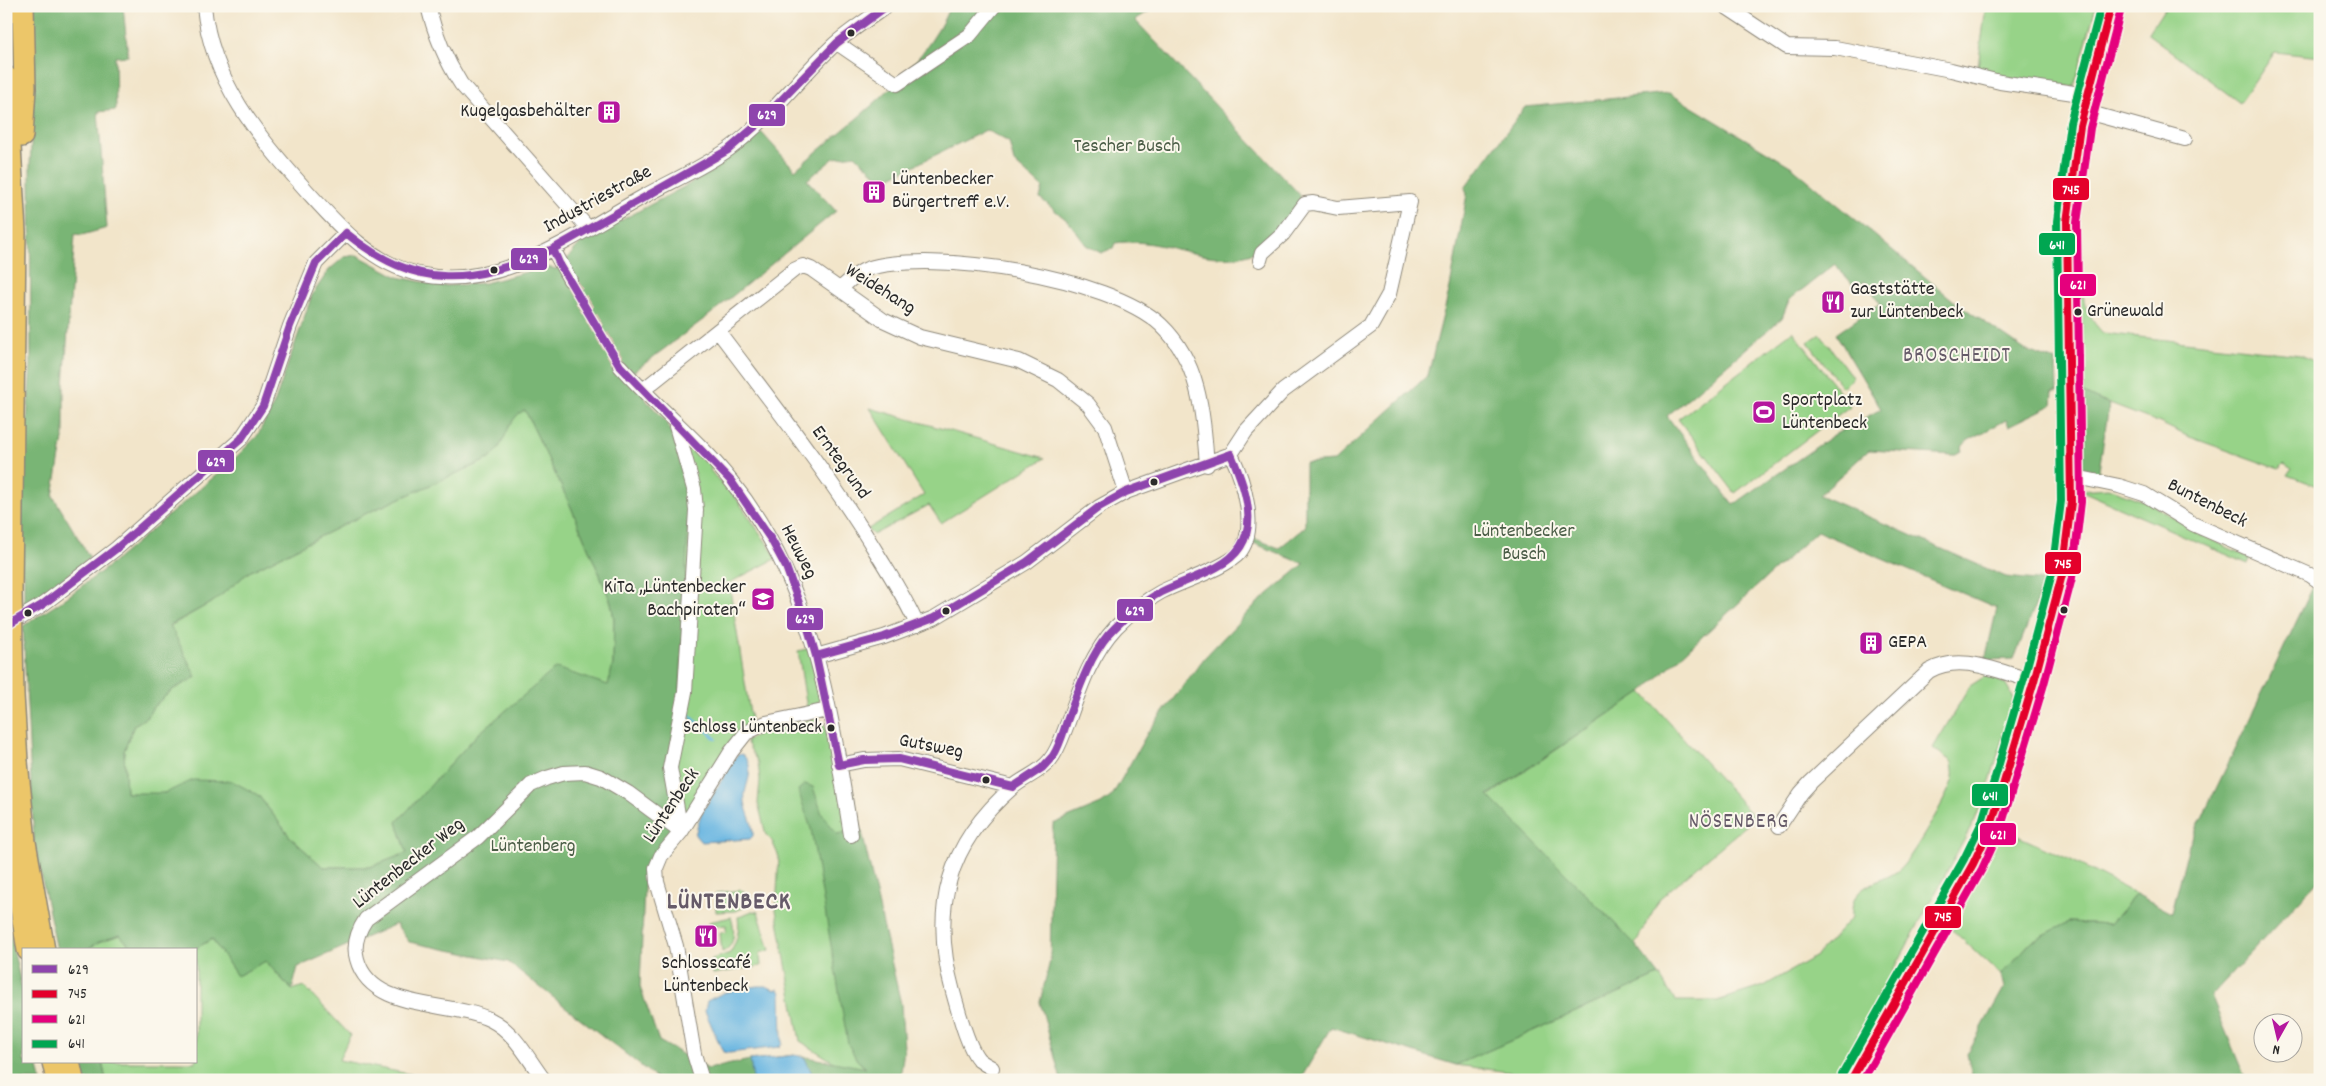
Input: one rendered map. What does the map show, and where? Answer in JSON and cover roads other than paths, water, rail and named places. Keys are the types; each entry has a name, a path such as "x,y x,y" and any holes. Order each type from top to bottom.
{"highway":[{"path":"14,192 22,135 25,88 23,6"},
{"path":"6,78 14,192 15,242 11,593 12,694 25,842 44,948"},
{"path":"6,817 28,948"},
{"path":"53,1064 57,1080"},
{"path":"69,1064 73,1080"}],"main road":[{"path":"1851,1080 1973,864 1991,826 2034,681 2066,552 2071,476 2067,222 2074,160 2085,103 2111,6"}],"street":[{"name":"Industriestraße","path":"204,6 205,21 215,57 246,119 276,156 346,234 381,259 416,274 454,278 484,275 553,249 728,150 758,124 837,43 884,8"},
{"path":"428,6 435,33 448,64 461,84 588,228"},
{"path":"837,43 897,84 970,35 994,6"},
{"path":"1725,6 1787,47 1835,48 1951,70 2085,103 2185,139"},
{"path":"816,656 917,625 1000,580 1027,562 1099,507 1126,492 1231,454 1246,431 1283,391 1371,326 1390,294 1410,202 1338,208 1313,203 1304,204 1283,234 1262,253 1260,260"},
{"path":"6,626 42,605 117,548 241,439 263,406 290,326 316,263 346,234"},
{"path":"553,249 570,280"},
{"path":"840,289 858,273 868,269 901,263 966,264 1033,274 1085,286 1135,306 1160,325 1181,349 1192,371 1203,408 1207,464"},
{"name":"Weidehang","path":"643,390 794,270 803,266 811,269 883,320 920,337 1019,362 1058,380 1088,404 1105,427 1126,492"},
{"name":"Erntegrund","path":"718,331 838,492 911,610 917,625"},
{"name":"Heuweg","path":"620,366 731,481 772,542 786,567 816,656 839,765 851,835"},
{"path":"675,424 694,489 696,510 685,692 670,768 681,832"},
{"path":"992,1068 978,1059 963,1027 944,958 942,914 947,886 962,849 976,827 1013,787 1050,760 1058,747 1087,670 1099,648 1115,628 1144,602 1160,592 1228,561 1239,553 1249,529 1248,515 1241,475 1231,454"},
{"name":"Buntenbeck","path":"2071,476 2119,486 2144,494 2193,524 2310,575 2320,582"},
{"path":"1779,826 1801,792 1929,671 1940,665 1962,662 2034,681"},
{"name":"Lüntenbeck","path":"702,1080 694,1054 676,946 656,873 661,856 681,832 731,752 746,733 766,723 828,710"},
{"name":"Gutsweg","path":"839,765 864,760 899,759 1013,787"},
{"name":"Lüntenbecker Weg","path":"544,1080 516,1040 493,1021 480,1015 396,997 373,986 359,966 356,954 360,929 366,919 478,837 531,785 547,778 564,773 585,772 601,777 628,793 681,832"}],"water":[{"path":"742,754 747,760 750,772 745,802 753,836 750,839 701,842 695,835 701,814 737,755"},
{"path":"766,986 775,990 779,989 781,993 782,1044 779,1047 729,1053 723,1052 705,1011 707,1001 723,993"},
{"path":"796,1055 805,1058 815,1080 753,1080 750,1060"}],"waterway":[{"path":"687,713 716,739"}],"tunnel":[{"path":"570,280 620,366"}],"place":[{"name":"Kugelgasbehälter","path":"609,112"},
{"name":"Lüntenbecker Bürgertreff e.V.","path":"874,192"},
{"name":"Gaststätte zur Lüntenbeck","path":"1833,302"},
{"name":"Grünewald","path":"2078,312"},
{"name":"Sportplatz Lüntenbeck","path":"1764,412"},
{"name":"KiTa „Lüntenbecker Bachpiraten“","path":"763,599"},
{"name":"GEPA","path":"1871,643"},
{"name":"Schloss Lüntenbeck","path":"831,728"},
{"name":"Schlosscafé Lüntenbeck","path":"706,936"}],"district":[{"name":"BROSCHEIDT","path":"1957,357"},
{"name":"NÖSENBERG","path":"1739,823"},
{"name":"LÜNTENBECK","path":"729,903"}],"park label":[{"name":"Tescher Busch","path":"1127,147"},
{"name":"Lüntenbecker Busch","path":"1524,544"},
{"name":"Lüntenberg","path":"533,847"}]}
